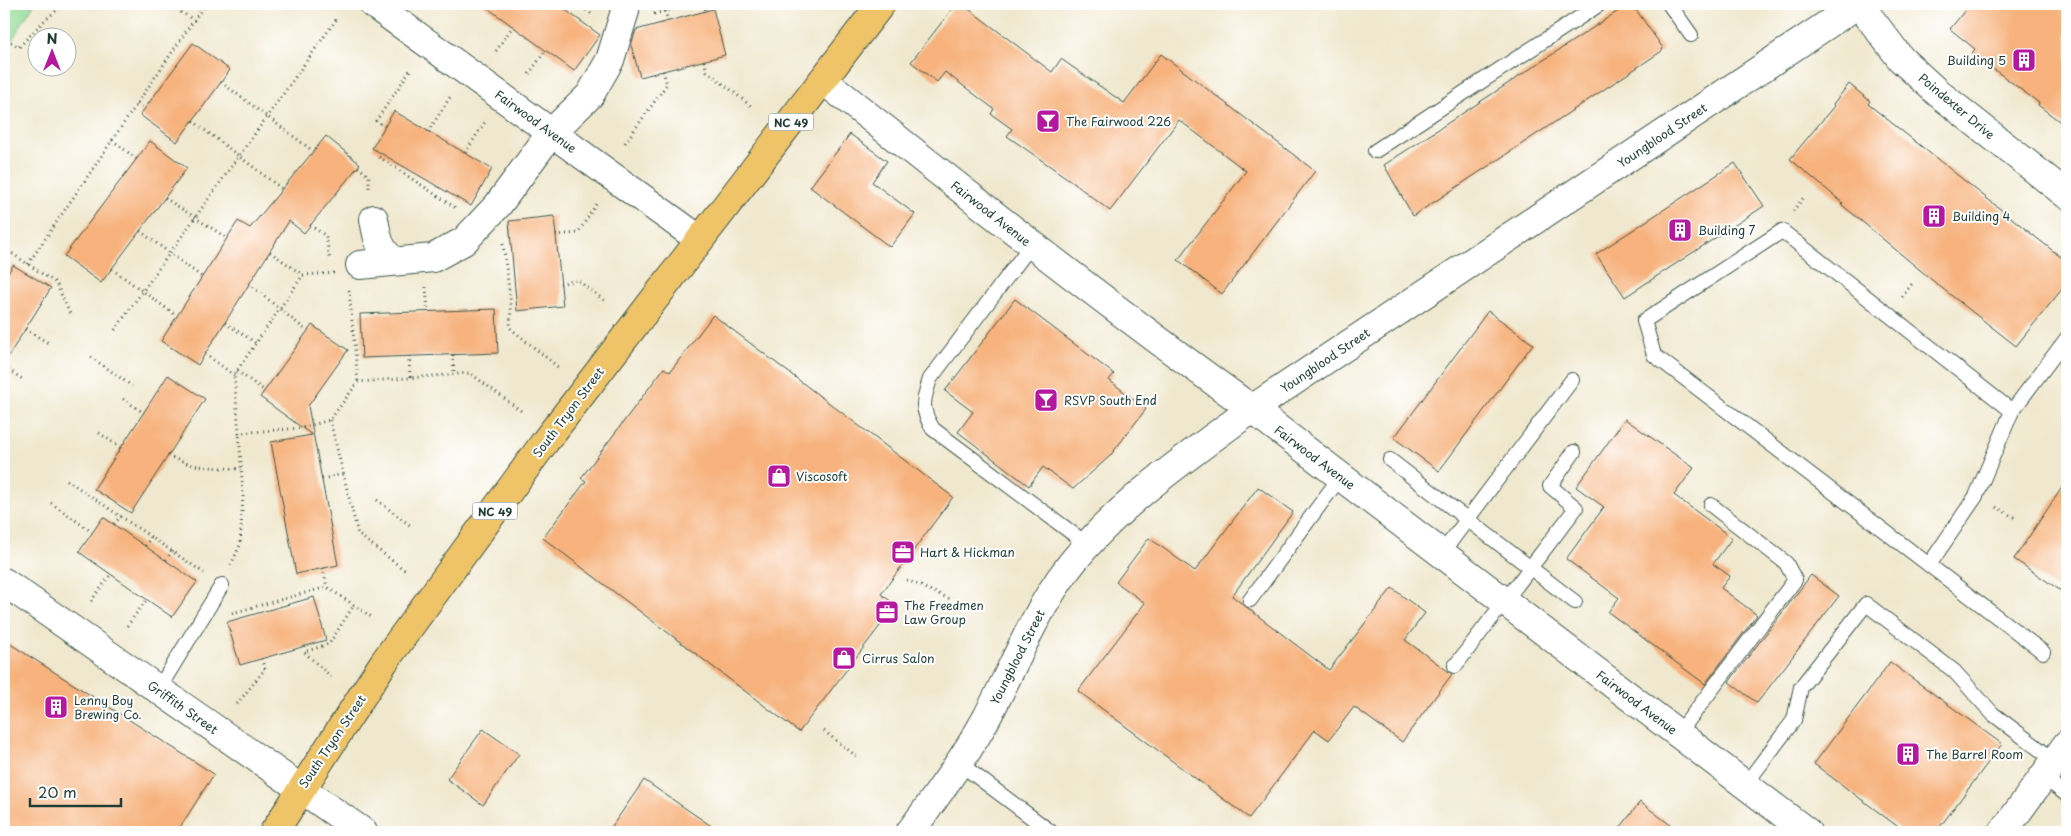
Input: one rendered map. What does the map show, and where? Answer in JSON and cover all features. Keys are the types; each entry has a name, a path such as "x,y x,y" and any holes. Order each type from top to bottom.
{"main road":[{"name":"South Tryon Street","path":"274,832 300,789 384,662 573,404 880,4"}],"street":[{"name":"Fairwood Avenue","path":"373,4 699,239"},
{"name":"Poindexter Drive","path":"1859,4 1902,59 1938,93 2067,195"},
{"name":"Youngblood Street","path":"910,832 959,763 987,718 1030,628 1061,578 1088,545 1120,512 1252,409 1859,4"},
{"path":"353,268 433,258 464,241 498,205 551,132 590,95 610,60 623,17"},
{"name":"Fairwood Avenue","path":"823,80 913,152 1186,362 1341,476 1807,832"},
{"path":"374,218 376,235 384,253 394,262"},
{"name":"Griffith Street","path":"4,582 362,832"},
{"path":"2003,832 2055,761"}],"lane":[{"path":"1375,151 1600,4"},
{"path":"1669,4 1691,35"},
{"path":"2012,411 1782,231 1644,321 1654,355 2043,652"},
{"path":"1032,244 930,379 924,399 924,416 933,429 1088,545"},
{"path":"1929,565 1976,496 2012,411 2067,338"},
{"path":"1442,553 1572,380"},
{"path":"1455,666 1576,508 1550,486 1574,452"},
{"path":"1390,460 1575,602"},
{"path":"1250,600 1341,476"},
{"path":"1678,734 1795,580 1786,563 1710,505"},
{"path":"158,690 222,585"},
{"path":"1745,785 1794,720 1801,687 1866,604 1954,671 1993,714 2055,761 2067,795"},
{"path":"959,763 1051,832"}],"path":[{"path":"10,42 19,47 44,21 64,4"},
{"path":"168,4 194,20"},
{"path":"562,8 565,4"},
{"path":"623,17 666,11 694,4"},
{"path":"704,4 706,11"},
{"path":"28,264 205,5"},
{"path":"666,11 668,21"},
{"path":"115,330 338,17"},
{"path":"496,51 513,26"},
{"path":"529,74 546,50"},
{"path":"704,61 707,71 751,106"},
{"path":"385,126 376,121 412,69"},
{"path":"625,143 667,84 663,71"},
{"path":"220,82 313,151"},
{"path":"428,132 450,97"},
{"path":"137,104 145,109"},
{"path":"193,121 282,189"},
{"path":"465,153 485,122"},
{"path":"112,140 137,159"},
{"path":"379,157 501,232 512,306 510,328 558,367"},
{"path":"165,198 227,238"},
{"path":"556,235 578,233 598,201"},
{"path":"310,225 326,236 332,273"},
{"path":"140,231 202,277"},
{"path":"4,248 56,283 71,316"},
{"path":"4,261 10,252"},
{"path":"239,433 302,428 330,420 358,382 353,268 332,273 303,275 270,252"},
{"path":"112,269 177,316"},
{"path":"67,480 222,585 240,545 243,496 234,375 303,275"},
{"path":"560,284 577,280 605,302"},
{"path":"249,284 307,331"},
{"path":"225,323 256,343"},
{"path":"26,329 50,344"},
{"path":"205,354 234,375"},
{"path":"453,354 454,374"},
{"path":"409,356 410,377"},
{"path":"92,357 132,386"},
{"path":"4,367 24,380"},
{"path":"237,371 264,391"},
{"path":"358,382 470,373 524,413"},
{"path":"123,399 144,413"},
{"path":"330,420 358,534 407,572"},
{"path":"99,433 121,448"},
{"path":"168,455 176,460 197,466 241,469"},
{"path":"322,479 343,474"},
{"path":"377,500 411,526"},
{"path":"51,503 92,532"},
{"path":"114,524 120,516"},
{"path":"145,546 151,537"},
{"path":"166,560 172,551"},
{"path":"323,568 327,587 373,618"},
{"path":"91,601 111,574"},
{"path":"908,580 950,599"},
{"path":"212,601 233,613 327,587"},
{"path":"127,626 147,599"},
{"path":"330,677 304,652 329,644 354,605"},
{"path":"237,704 265,669 261,659"},
{"path":"824,731 856,756"}],"green space":[{"path":"4,4 34,4 4,53"}],"building":[{"path":"482,4 557,4 600,35 574,71"},
{"path":"956,4 962,4 1052,72 1061,59 1124,103 1161,54 1315,171 1222,294 1178,260 1246,171 1179,120 1110,211 1007,136 1012,129 991,114 994,109 945,72 937,82 911,62"},
{"path":"1629,4 1632,4 1663,48 1662,51 1413,216 1384,165"},
{"name":"Building 5","path":"1970,4 2067,4 2067,127 2038,105 2039,103 1972,53 1975,49 1950,29"},
{"path":"713,9 725,55 640,77 631,45 636,30"},
{"path":"193,43 230,70 177,142 140,115"},
{"name":"Building 4","path":"1849,84 1870,101 1868,104 2067,262 2067,283 2016,346 1938,285 1790,159 1834,106 1833,104"},
{"path":"394,111 492,169 471,206 372,148"},
{"path":"850,134 887,161 872,182 915,214 890,247 810,187"},
{"path":"326,136 360,164 304,233 289,221 198,365 161,341 238,221 250,228"},
{"path":"150,141 187,168 101,283 64,256"},
{"name":"Building 7","path":"1735,163 1764,206 1625,297 1596,254"},
{"path":"554,216 563,306 517,311 509,221"},
{"path":"13,265 51,288 4,363 4,280"},
{"name":"RSVP South End","path":"1015,299 1114,374 1109,380 1146,409 1110,456 1073,489 1043,467 1029,486 958,432 973,412 945,391"},
{"path":"496,309 498,353 362,358 360,314"},
{"path":"1488,311 1533,344 1439,471 1394,438"},
{"path":"713,315 953,497 881,594 896,605 799,732 543,538 586,481 581,478 664,368 670,372"},
{"path":"312,325 348,350 308,406 338,565 296,574 271,442 312,435 260,397"},
{"path":"168,375 205,399 131,513 94,489"},
{"path":"1625,419 1694,468 1674,495 1732,538 1713,564 1730,576 1721,588 1757,615 1705,684 1608,612 1619,598 1566,559 1604,507 1576,487"},
{"path":"2067,480 2067,595 2014,559"},
{"path":"1258,487 1293,512 1232,596 1329,670 1392,588 1425,613 1405,640 1452,674 1402,742 1354,707 1329,740 1315,730 1249,818 1078,691 1145,603 1116,582 1149,538 1195,571"},
{"path":"103,517 197,582 172,617 79,552"},
{"path":"1811,575 1839,596 1757,703 1729,682"},
{"path":"314,597 326,640 240,665 227,622"},
{"name":"Lenny Boy Brewing Co.","path":"4,640 214,774 177,832 4,832"},
{"name":"The Barrel Room","path":"1890,662 2002,744 1936,832 1905,832 1814,764"},
{"path":"483,729 519,754 483,805 447,779"},
{"path":"644,780 720,832 608,832"},
{"path":"1640,802 1680,832 1617,832"}],"place":[{"name":"Building 5","path":"2024,60"},
{"name":"The Fairwood 226","path":"1048,121"},
{"name":"Building 4","path":"1934,216"},
{"name":"Building 7","path":"1680,230"},
{"name":"RSVP South End","path":"1046,400"},
{"name":"Viscosoft","path":"779,476"},
{"name":"Hart & Hickman","path":"903,552"},
{"name":"The Freedmen Law Group","path":"887,612"},
{"name":"Cirrus Salon","path":"844,658"},
{"name":"Lenny Boy Brewing Co.","path":"56,707"},
{"name":"The Barrel Room","path":"1908,754"}]}
